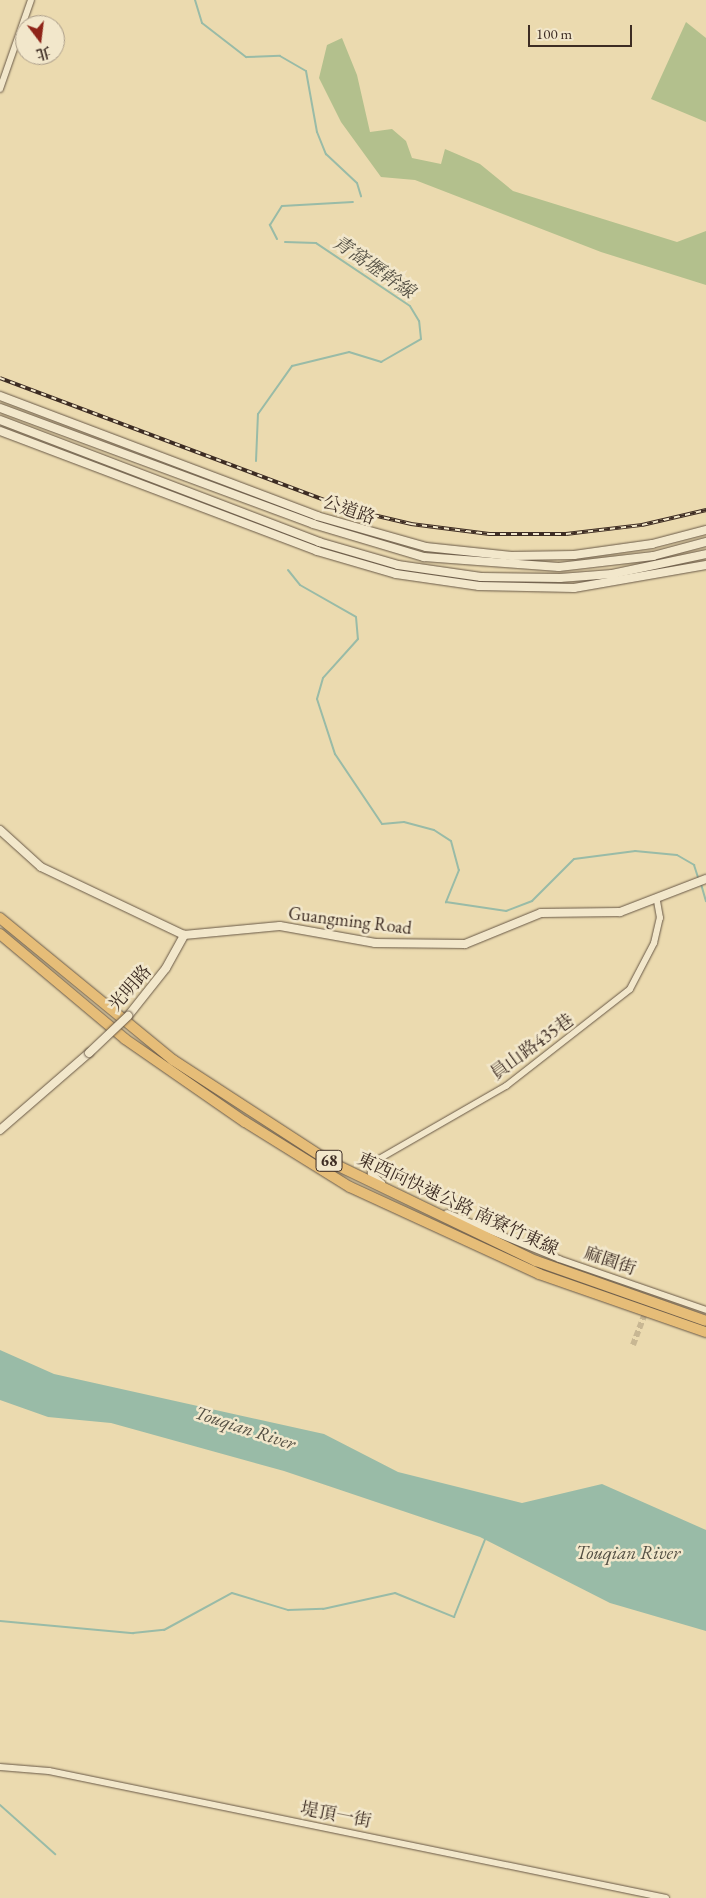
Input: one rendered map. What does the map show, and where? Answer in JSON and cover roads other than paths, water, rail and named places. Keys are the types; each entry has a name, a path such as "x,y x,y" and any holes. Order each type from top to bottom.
{"highway":[{"name":"東西向快速公路 南寮竹東線","path":"0,918 107,1010 173,1060 330,1162 536,1261 706,1321"},
{"name":"東西向快速公路 南寮竹東線","path":"0,934 125,1039 244,1122 350,1187 539,1274 706,1332"}],"street":[{"path":"0,89 31,0"},
{"name":"公道路","path":"0,396 317,516 426,547 512,556 574,555 652,544 706,530"},
{"name":"公道路","path":"0,408 313,524 424,557 559,567 645,558 706,542"},
{"path":"0,420 319,542 427,570 481,577 576,577 655,566 706,554"},
{"path":"0,431 317,552 425,580 478,586 574,588 652,578 706,565"},
{"path":"44,448 48,438"},
{"path":"425,580 427,570"},
{"path":"0,830 41,867 184,935"},
{"name":"Guangming Road","path":"184,935 280,926 375,943 452,945 478,942 541,913 608,913 657,901 706,879"},
{"name":"員山路435巷","path":"371,1173 377,1160 506,1086 616,1002 630,989 654,943 660,918 657,901"},
{"name":"光明路","path":"0,1130 89,1053 128,1016 166,968 184,935"},
{"name":"麻園街","path":"371,1173 400,1192 559,1260 706,1310"},
{"name":"堤頂一街","path":"0,1767 49,1771 666,1898"}],"water":[{"name":"Touqian River","path":"0,1350 54,1374 324,1434 398,1472 522,1503 602,1484 706,1530 706,1631 610,1603 480,1537 284,1471 111,1423 48,1417 0,1400"}],"waterway":[{"name":"青窩壢幹線","path":"195,0 202,23 246,57 280,56 306,71 317,132 326,154 357,183 361,196"},
{"name":"青窩壢幹線","path":"277,239 270,225 282,206 353,202"},
{"name":"青窩壢幹線","path":"256,461 258,414 292,366 349,352 381,362 421,339 419,321 410,306 316,243 285,242"},
{"name":"青窩壢幹線","path":"288,570 300,585 356,617 358,639 323,678 317,699 335,754 382,824 404,822 434,830 451,841 459,870 446,902 506,911 532,901 574,859 635,851 677,855 694,865 699,880"},
{"path":"701,884 706,901"},
{"path":"0,1621 133,1633 164,1630 232,1593 288,1610 323,1609 395,1593 454,1617 486,1537"},
{"path":"0,1805 55,1854"}],"tunnel":[{"path":"633,1345 653,1292"}],"railway":[{"path":"0,378 352,510 411,524 489,534 566,534 642,525 706,510"}]}
